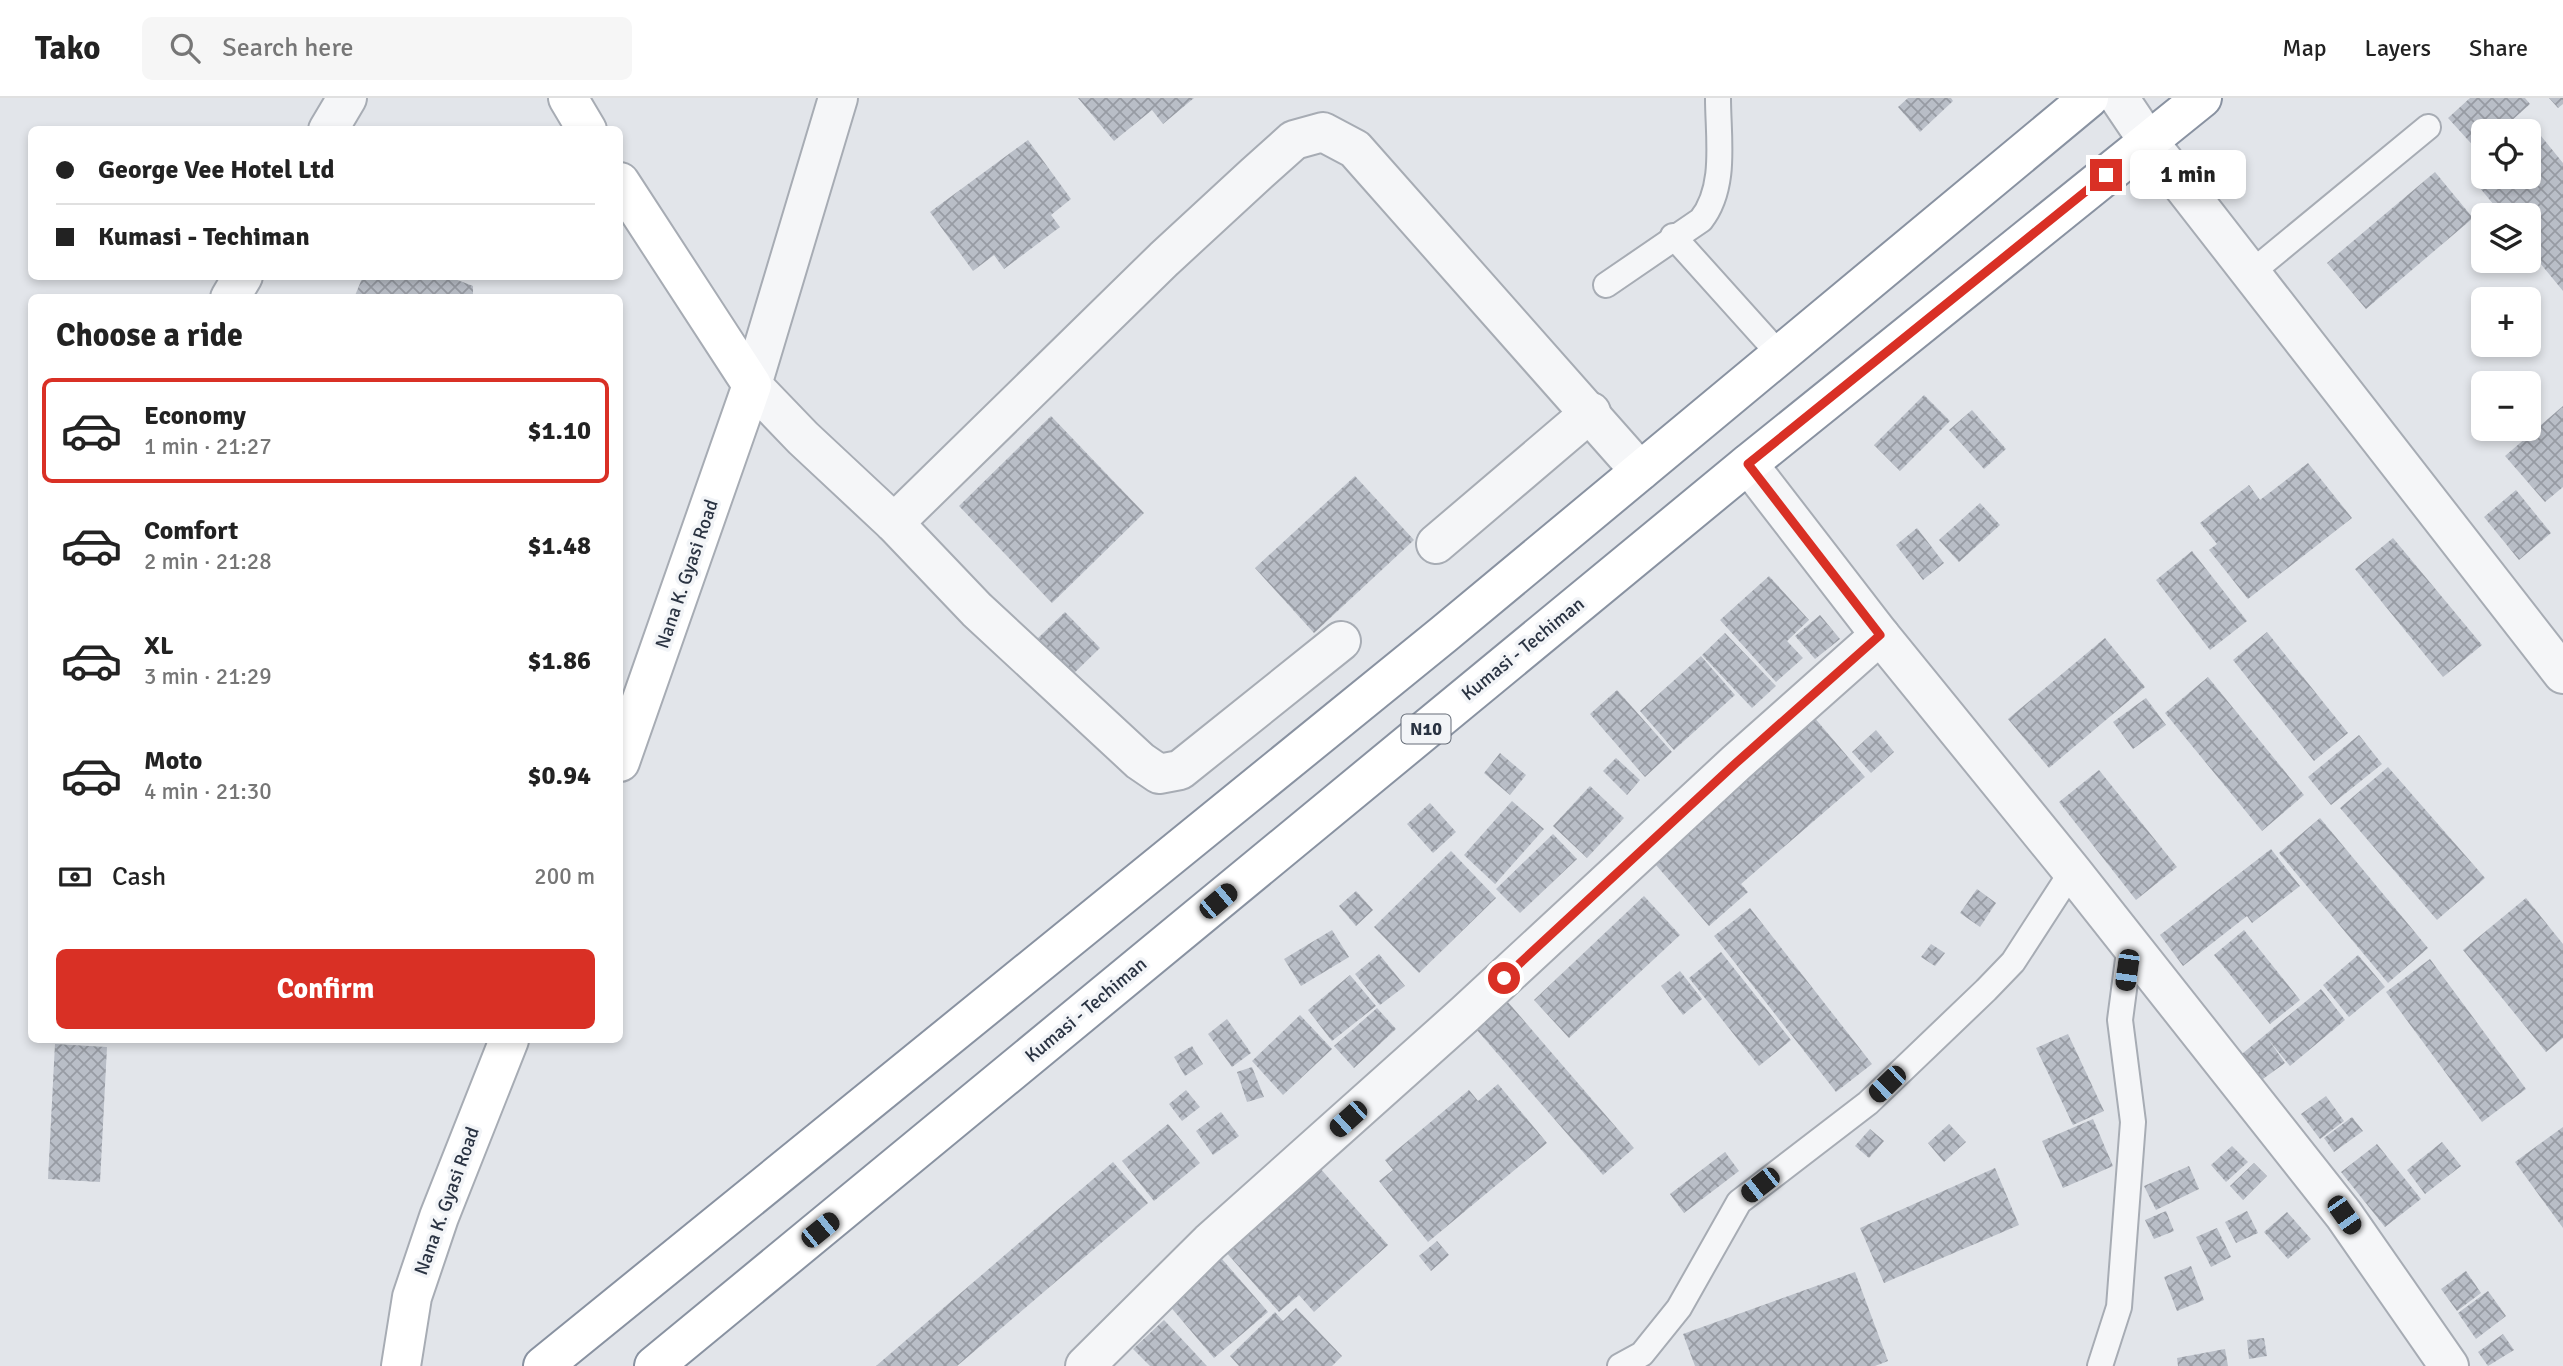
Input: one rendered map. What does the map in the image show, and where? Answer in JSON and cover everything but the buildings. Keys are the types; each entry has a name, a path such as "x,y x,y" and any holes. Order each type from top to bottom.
{"main road":[{"path":"568,98 585,126"},
{"path":"543,1366 1640,471 2089,98"},
{"name":"Kumasi - Techiman","path":"654,1366 1748,464 2202,98"},
{"path":"623,187 752,385"},
{"name":"Nana K. Gyasi Road","path":"623,753 752,385"},
{"name":"Nana K. Gyasi Road","path":"401,1366 412,1297 439,1217 508,1043"}],"street":[{"path":"330,126 347,98"},
{"path":"838,98 752,385 803,438 894,523 976,610 1140,761 1160,774 1180,770 1341,641"},
{"path":"2119,98 2148,141 2563,674"},
{"path":"894,523 1164,259 1255,175 1294,140 1323,132 1355,149 1591,412 1640,471"},
{"path":"1436,544 1591,412"},
{"path":"1748,464 1880,635 2072,871 2344,1215 2449,1366"},
{"path":"1085,1366 1210,1242 1880,635"}],"lane":[{"path":"1606,285 1673,236 1701,220 1712,206 1718,177 1718,98"},
{"path":"2252,272 2428,127"},
{"path":"1673,236 1780,355"},
{"path":"1620,1366 1642,1354 1679,1308 1738,1202 1868,1102 1986,989 2013,962 2072,871"},
{"path":"2100,1366 2119,1307 2133,1122 2120,1020 2130,944"}],"route":[{"path":"1504,978 1736,763 1880,635 1748,464 2106,175"}]}
